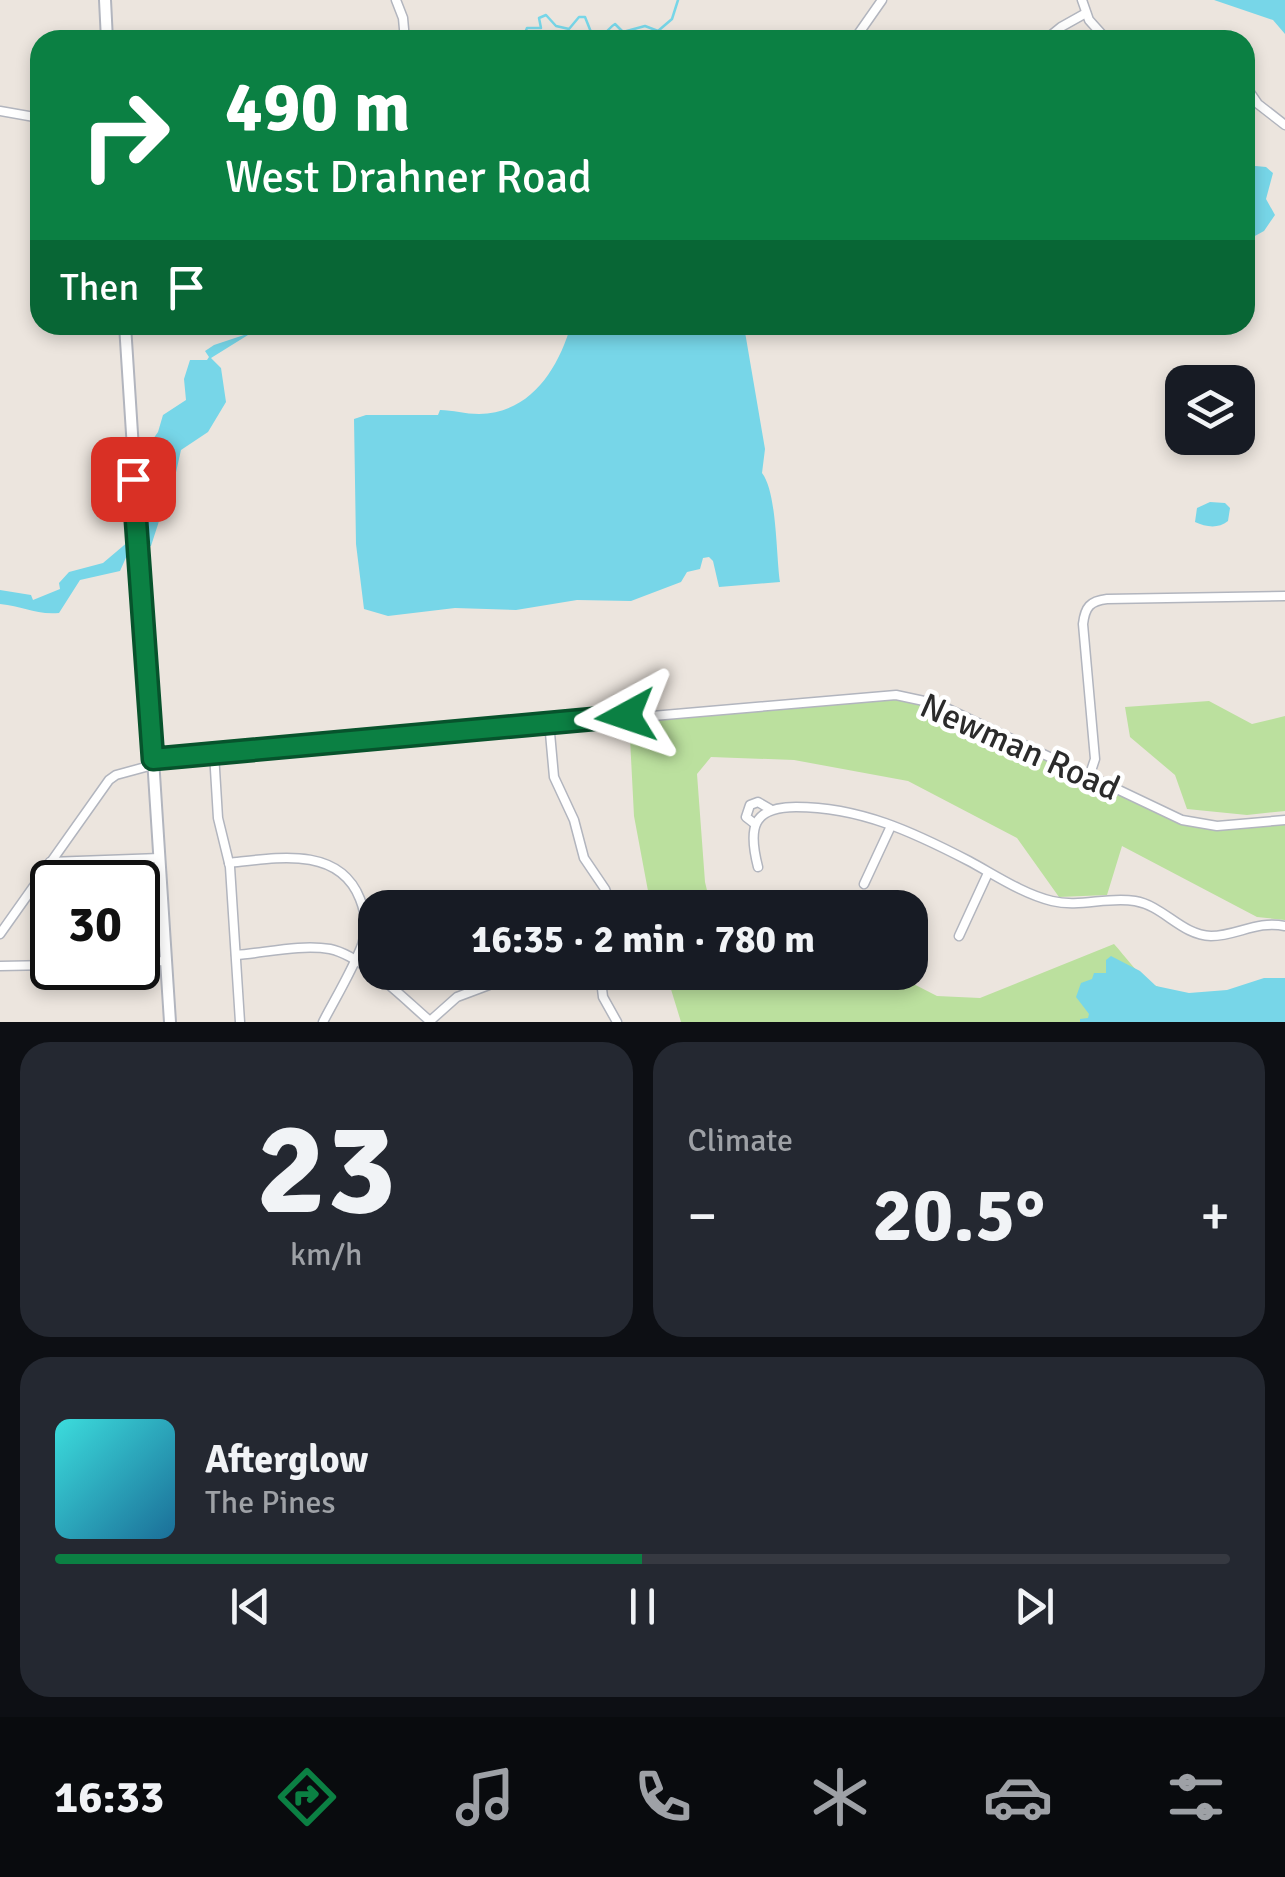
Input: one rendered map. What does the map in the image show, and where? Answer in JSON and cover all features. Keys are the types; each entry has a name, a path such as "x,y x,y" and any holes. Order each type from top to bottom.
{"street":[{"path":"105,0 106,30"},
{"path":"396,0 404,30"},
{"path":"861,30 882,0"},
{"path":"1082,0 1086,13 1099,30"},
{"path":"1057,30 1086,13"},
{"path":"1255,100 1285,125"},
{"path":"0,110 30,116"},
{"path":"126,335 170,1022"},
{"path":"1089,778 1095,759 1084,624 1085,610 1090,604 1108,599 1285,596"},
{"name":"Newman Road","path":"51,860 109,780 153,762 549,722 896,694 938,704 1164,814 1202,825 1285,820"},
{"path":"549,722 554,776 574,820 584,858 605,890"},
{"path":"214,753 218,818 230,863 240,1022"},
{"path":"755,824 746,817 750,805 758,802 770,808 840,809 870,816 1050,901 1076,904 1133,900 1200,935 1232,934 1263,924 1285,926"},
{"path":"758,867 755,824 770,808"},
{"path":"864,884 891,826"},
{"path":"230,863 299,857 319,860 342,873 356,889 366,924 362,944 322,1022"},
{"path":"105,860 160,858"},
{"path":"959,936 988,873"},
{"name":"Newman Road","path":"0,934 30,891"},
{"path":"236,955 324,948 355,959 430,1022 457,997 476,990"},
{"path":"160,960 166,960"},
{"path":"0,966 30,965"},
{"path":"602,990 618,1022"}],"green space":[{"path":"899,698 923,702 1184,825 1222,829 1285,822 1285,920 1257,917 1122,846 1107,895 1059,897 1017,838 908,781 794,760 711,757 697,774 707,890 648,890 634,816 629,719"},
{"path":"1209,701 1252,724 1285,716 1285,811 1247,815 1187,809 1175,775 1130,737 1125,707"},
{"path":"1114,944 1147,980 1172,991 1218,992 1285,978 1285,1022 681,1022 671,990 925,990 937,996 980,998"}],"water":[{"path":"1214,0 1285,0 1285,34 1273,20"},
{"path":"1255,166 1266,167 1273,173 1266,199 1275,215 1264,231 1255,236"},
{"path":"248,335 211,358 221,368 226,402 208,432 181,450 170,499 151,546 146,542 132,544 120,571 80,580 59,613 0,604 0,590 31,595 33,600 60,589 59,583 69,572 103,563 129,541 146,540 141,456 158,432 163,415 186,400 184,379 190,360 207,360 205,351"},
{"path":"567,335 746,335 765,449 762,473 773,509 780,582 719,587 709,557 703,558 700,569 687,572 681,582 631,601 577,600 516,610 455,608 388,616 364,609 356,544 354,419 366,415 438,415 440,410 497,412 528,397 540,386"},
{"path":"1210,502 1225,503 1230,508 1228,521 1212,526 1195,522 1197,508"},
{"path":"1111,956 1140,971 1156,986 1189,993 1227,990 1264,978 1285,978 1285,1022 1080,1022 1089,1014 1076,997 1081,983 1092,979 1094,973 1106,973 1106,960"}],"waterway":[{"path":"659,30 672,19 678,0"},
{"path":"526,30 541,28 539,18 546,15 556,26 569,29 579,17 585,17 590,30"},
{"path":"608,30 615,24 621,30"},
{"path":"630,30 645,26 655,30"}],"route":[{"path":"133,479 153,759 626,716"}]}
